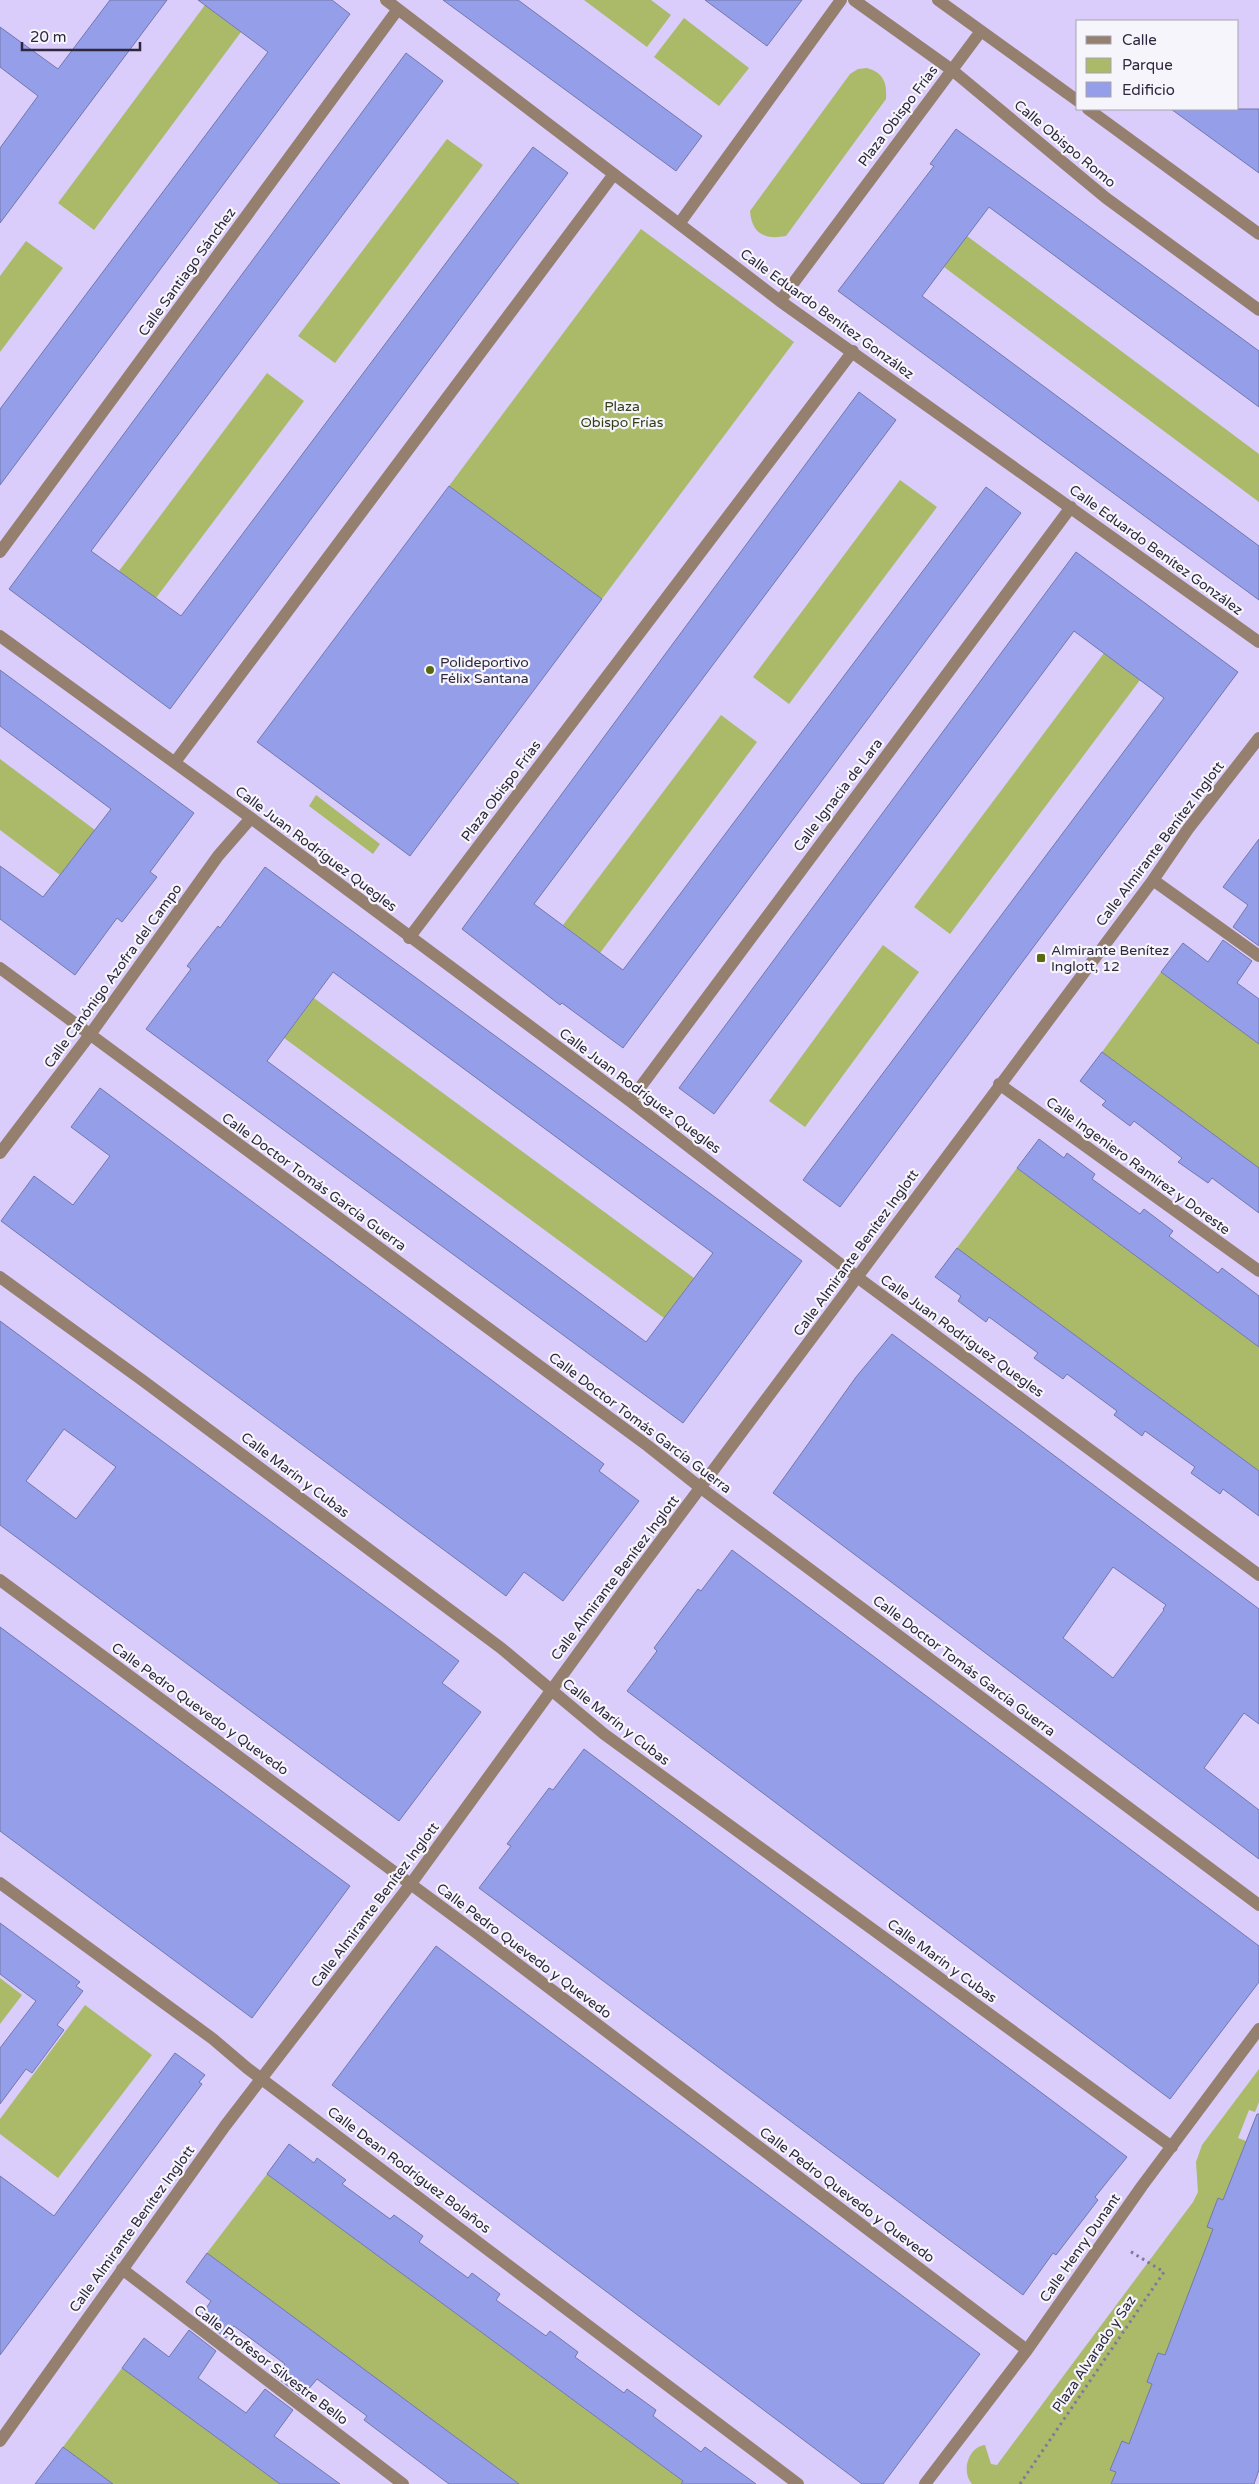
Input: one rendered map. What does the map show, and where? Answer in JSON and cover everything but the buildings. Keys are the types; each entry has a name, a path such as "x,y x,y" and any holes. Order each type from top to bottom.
{"street":[{"name":"Calle Eduardo Benítez González","path":"386,0 780,301 853,351 1259,642"},
{"path":"679,224 841,0"},
{"name":"Calle Obispo Romo","path":"854,0 952,70 1106,198 1259,310"},
{"path":"938,0 1076,100"},
{"name":"Calle Santiago Sánchez","path":"0,552 398,9"},
{"name":"Plaza Obispo Frías","path":"780,301 981,31"},
{"path":"1089,110 1259,234"},
{"path":"175,762 614,174"},
{"name":"Plaza Obispo Frías","path":"409,938 853,351"},
{"name":"Calle Ignacia de Lara","path":"630,1101 1071,507"},
{"name":"Calle Juan Rodríguez Quegles","path":"0,636 252,818 409,938 630,1101 857,1277 1259,1575"},
{"name":"Calle Almirante Benítez Inglott","path":"0,2441 225,2126 263,2079 410,1884 550,1689 999,1084 1153,880 1188,829 1259,738"},
{"name":"Calle Canónigo Azofra del Campo","path":"0,1153 89,1036 218,856 252,818"},
{"path":"1153,880 1259,956"},
{"name":"Calle Doctor Tomás García Guerra","path":"0,968 89,1036 648,1446 701,1488 1259,1905"},
{"name":"Calle Ingeniero Ramírez y Doreste","path":"999,1084 1259,1271"},
{"name":"Calle Marín y Cubas","path":"0,1277 150,1386 477,1630 604,1734 1172,2147"},
{"name":"Calle Pedro Quevedo y Quevedo","path":"0,1580 410,1884 1027,2350"},
{"name":"Calle Dean Rodríguez Bolaños","path":"0,1883 213,2040 798,2484"},
{"name":"Calle Henry Dunant","path":"925,2484 1027,2350 1259,2029"},
{"name":"Calle Profesor Silvestre Bello","path":"122,2269 403,2484"}],"path":[{"name":"Plaza Alvarado y Saz","path":"1020,2484 1164,2272 1128,2250"}],"green space":[{"path":"584,0 651,0 671,15 647,47"},
{"path":"205,5 241,32 94,230 58,203"},
{"path":"684,18 749,68 719,106 654,57"},
{"path":"867,68 873,70 883,79 886,88 886,99 786,236 772,237 761,234 751,219 750,211 850,74 858,69"},
{"path":"447,139 483,165 335,363 298,336"},
{"name":"Plaza Obispo Frías","path":"641,229 794,342 602,599 449,486"},
{"path":"967,236 1259,454 1259,502 932,258"},
{"path":"26,241 63,268 0,352 0,276"},
{"path":"267,373 304,401 156,598 119,571"},
{"path":"900,480 937,507 789,704 753,677"},
{"path":"1104,653 1140,680 950,934 914,907"},
{"path":"721,715 757,742 600,953 563,925"},
{"path":"0,759 95,830 60,875 0,830"},
{"path":"316,795 380,844 373,854 309,806"},
{"path":"883,945 919,972 805,1127 769,1101"},
{"path":"1161,972 1259,1044 1259,1168 1102,1052"},
{"path":"314,998 694,1278 664,1318 253,1015 263,1002 294,1025"},
{"path":"1017,1168 1259,1347 1259,1471 957,1248"},
{"path":"0,1978 22,1995 0,2024"},
{"path":"85,2005 152,2055 58,2178 0,2134 0,2119"},
{"path":"1259,2069 1259,2102 1255,2112 1249,2110 1238,2138 1246,2141 1223,2200 1218,2198 1208,2227 1214,2229 1165,2355 1158,2353 1147,2382 1152,2384 1129,2444 1122,2441 1111,2469 1116,2472 1111,2484 972,2484 967,2473 967,2467 974,2450 985,2445 991,2464 997,2465 1193,2202 1198,2192 1196,2162 1202,2145"},
{"path":"267,2174 687,2484 519,2484 207,2253"},
{"path":"122,2368 280,2484 113,2484 63,2447"}],"place":[{"name":"Polideportivo Félix Santana","path":"430,670"},
{"name":"Almirante Benítez Inglott, 12","path":"1041,958"}]}
